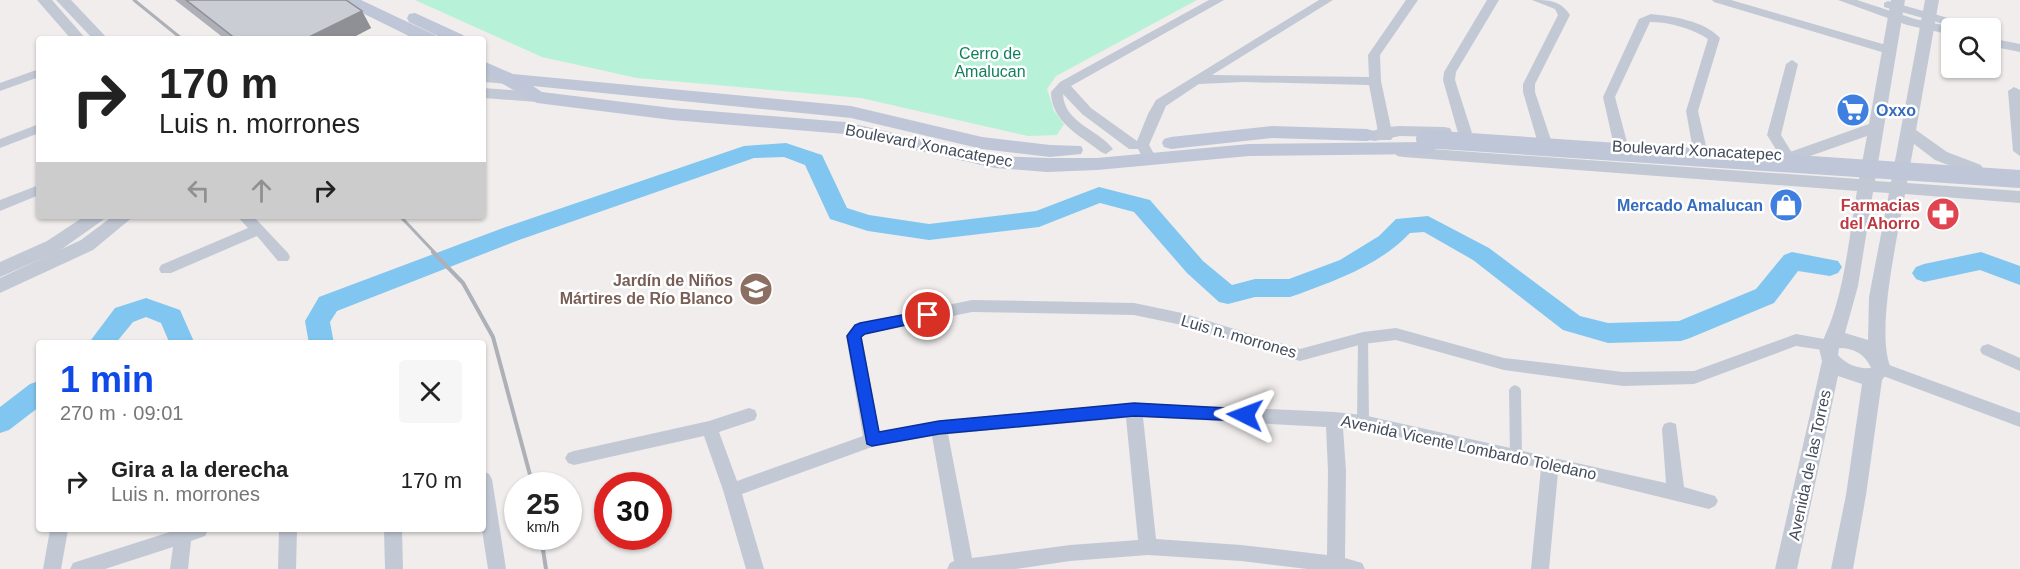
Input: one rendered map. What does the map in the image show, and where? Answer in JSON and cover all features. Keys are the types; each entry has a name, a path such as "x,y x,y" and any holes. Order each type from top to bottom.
{"main road":[{"path":"348,0 423,36"},
{"path":"377,0 451,36"},
{"name":"Boulevard Xonacatepec","path":"486,54 542,90 851,112 982,142 1050,151 1249,150 1382,138 1426,144 2020,189"},
{"name":"Boulevard Xonacatepec","path":"486,68 509,79 568,100 672,114 845,128 995,162 1047,165 1142,150"},
{"name":"Boulevard Xonacatepec","path":"1426,144 2020,179"}],"street":[{"path":"44,0 76,36"},
{"path":"63,0 98,36"},
{"path":"1106,149 1068,120 1056,100 1057,92 1064,85 1218,0"},
{"path":"1064,85 1082,105 1142,150 1154,114 1161,104 1230,58 1327,0"},
{"path":"1382,138 1374,55 1413,0"},
{"path":"1465,133 1449,81 1450,72 1493,0"},
{"path":"1538,0 1559,7 1564,15 1529,84 1529,92 1544,140"},
{"path":"1718,0 1889,50"},
{"path":"1844,0 1896,7"},
{"path":"1870,0 1896,7 1911,22 1941,23"},
{"path":"1842,569 1877,367 1878,297 1932,0"},
{"name":"Avenida de las Torres","path":"1786,569 1832,349 1849,286 1896,7"},
{"path":"1621,146 1609,97 1649,17 1661,18 1711,34 1714,42 1692,111 1700,150"},
{"path":"1928,21 1941,26"},
{"path":"2001,36 2020,40"},
{"path":"2001,44 2020,48"},
{"path":"1230,58 1244,78"},
{"path":"1792,64 1774,135 1799,156 1826,162 1835,169 1836,177 1827,182"},
{"path":"0,87 36,74"},
{"path":"486,77 509,79"},
{"path":"1198,80 1244,78 1375,81"},
{"path":"486,93 542,90"},
{"path":"2014,91 2020,151"},
{"path":"1799,156 1876,127"},
{"path":"0,144 36,129"},
{"path":"1908,132 1941,156 1975,169"},
{"name":"Boulevard Xonacatepec","path":"1382,138 1465,133 2020,173"},
{"name":"Boulevard Xonacatepec","path":"1382,138 1406,153 1866,184 2020,197"},
{"path":"1584,143 1592,165"},
{"path":"1935,166 1928,173 1929,177 1938,187 1950,192"},
{"path":"0,206 36,191"},
{"path":"0,270 53,246 93,219"},
{"path":"0,286 87,245 121,219"},
{"path":"247,219 283,257"},
{"path":"166,269 259,229"},
{"path":"1849,286 1878,297"},
{"name":"Luis n. morrones","path":"872,440 854,336 860,329 972,306 1134,309 1172,317 1300,355 1363,338 1396,334 1504,364 1623,380 1694,377 1796,340 1832,349"},
{"path":"1363,338 1363,422"},
{"path":"1877,367 1851,375 1832,349 1844,339 1856,342 1877,367 2020,420"},
{"path":"1988,350 2020,365"},
{"path":"1515,390 1516,456"},
{"path":"1134,410 1148,547"},
{"name":"Avenida Vicente Lombardo Toledano","path":"732,489 872,440 939,428 1134,410 1363,422 1709,501"},
{"path":"574,458 709,428 749,414"},
{"path":"1334,419 1337,471 1336,564"},
{"path":"709,428 732,489 755,569"},
{"path":"939,428 960,568 1070,553 1148,547 1241,553 1336,564 1356,569"},
{"path":"1670,429 1676,493"},
{"path":"1540,569 1550,463"},
{"path":"486,498 497,569"},
{"path":"52,569 59,532"},
{"path":"79,569 191,532"},
{"path":"179,569 191,532"},
{"path":"287,569 288,532"},
{"path":"393,532 394,569"}],"green space":[{"name":"Cerro de Amalucan","path":"415,0 1197,0 1056,76 1047,89 1054,111 1064,124 1057,135 1028,136 861,98 637,78 542,57"}],"building":[{"path":"186,0 346,0 362,11 311,36 232,36"}],"waterway":[{"path":"321,340 317,321 328,304 511,234 752,151 786,150 814,160 838,213 868,223 929,232 1039,219 1099,195 1142,206 1195,267 1228,295 1255,288 1290,288 1348,266 1387,242 1404,225 1428,224 1481,254 1572,323 1608,333 1681,331 1765,296 1792,261 1830,267"},
{"path":"1924,273 1981,261 2020,276"},
{"path":"103,340 124,315 146,307 171,317 181,340"},
{"path":"0,422 36,394"}],"railway":[{"path":"134,0 178,36"},
{"path":"403,219 435,253"},
{"path":"433,252 463,283 493,337 529,472"},
{"path":"543,550 546,569"}],"place":[{"name":"Oxxo","path":"1853,110"},
{"name":"Mercado Amalucan","path":"1786,205"},
{"name":"Farmacias del Ahorro","path":"1943,214"},
{"name":"Jardín de Niños Mártires de Río Blanco","path":"756,289"}],"route":[{"path":"928,315 860,329 854,336 872,440 939,428 1134,410 1245,415"}]}
